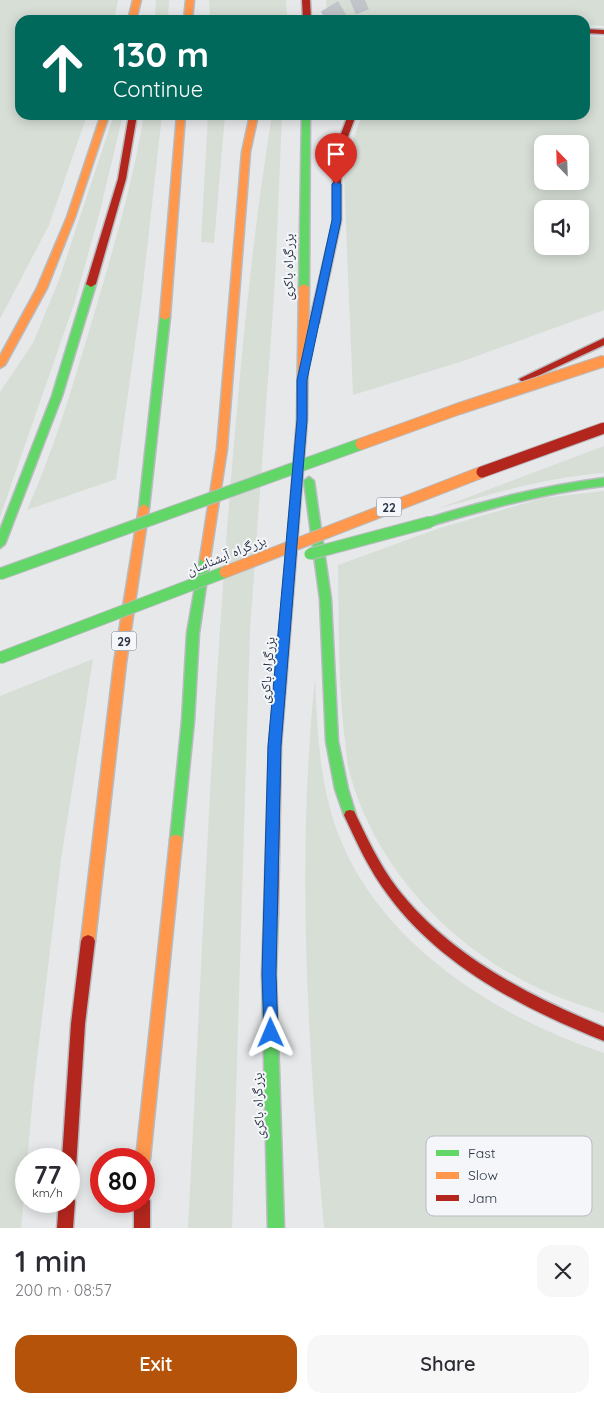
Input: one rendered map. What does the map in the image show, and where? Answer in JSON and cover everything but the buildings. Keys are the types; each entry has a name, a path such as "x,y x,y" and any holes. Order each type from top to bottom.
{"highway":[{"path":"133,15 137,0"},
{"path":"141,15 142,0"},
{"path":"188,15 190,0"},
{"path":"306,0 307,15"},
{"path":"590,31 604,32"},
{"path":"0,365 42,288 71,217 103,120"},
{"path":"0,544 57,396 122,179 132,120"},
{"name":"29","path":"70,1148 78,1024 88,936 120,663 149,474 168,282 181,120"},
{"path":"144,1148 188,721 193,633 222,448 246,152 253,120"},
{"name":"بزرگراه باکری","path":"276,1228 269,974 275,746 301,431 306,120"},
{"path":"302,380 336,220 337,174 342,142 350,120"},
{"path":"458,409 604,341"},
{"path":"0,574 458,409 604,361"},
{"name":"بزرگراه آبشناسان","path":"0,658 430,491 604,428"},
{"path":"301,431 328,616 330,736 346,804 362,839 377,867 398,896 431,933 467,964 513,993 556,1016 604,1034"},
{"path":"176,591 430,522 497,500 547,489 604,482"},
{"path":"65,1228 66,1213"},
{"path":"142,1213 142,1228"}],"shaded area":[{"path":"0,0 118,0 115,15 15,15 15,120 85,120 49,225 0,319"},
{"path":"156,0 169,0 168,15 155,15"},
{"path":"209,0 286,0 287,15 210,15"},
{"path":"326,0 604,0 604,26 590,25 590,15 327,15"},
{"path":"590,36 604,37 604,310 463,361 353,395 344,176 360,120 590,120"},
{"path":"112,120 122,120 99,215 75,301 0,517 0,392 33,343 59,280"},
{"path":"143,120 161,120 142,294 116,479 27,510 54,443 90,328 127,196"},
{"path":"208,120 225,120 214,243 201,242"},
{"path":"271,120 282,120 275,281 250,630 232,1228 188,1228 210,800 226,544 239,383 250,275"},
{"path":"604,446 604,473 541,482 437,509"},
{"path":"604,491 604,1013 536,987 504,970 473,949 419,899 396,870 376,838 361,805 347,761 339,649 338,565 440,528 543,498"},
{"path":"93,659 61,859 28,1148 15,1148 15,1213 22,1213 21,1228 0,1228 0,696"},
{"path":"315,679 322,769 329,805 334,822 352,864 377,902 407,937 442,968 480,994 520,1018 604,1053 604,1228 324,1228 313,1091 306,953 306,816 309,747"}],"tunnel":[{"path":"334,15 365,0"}],"traffic: fast":[{"path":"304,287 306,120"},
{"path":"0,544 57,396 91,284"},
{"path":"144,508 165,317"},
{"path":"0,574 361,444"},
{"path":"309,481 326,599 332,741 341,789 350,815"},
{"path":"430,522 516,497 604,482"},
{"path":"310,554 430,522"},
{"path":"176,840 188,721 193,633 205,559"},
{"path":"0,658 225,572"},
{"path":"271,914 269,974 276,1228"}],"traffic: slow":[{"path":"133,15 137,0"},
{"path":"188,15 190,0"},
{"path":"0,365 42,288 71,217 103,120"},
{"path":"165,317 181,120"},
{"path":"205,559 222,449 246,152 253,120"},
{"path":"292,545 302,420 304,287"},
{"path":"361,444 458,409 604,361"},
{"path":"225,572 482,472"},
{"path":"88,941 120,663 144,508"},
{"path":"144,1148 176,840"}],"traffic: jam":[{"path":"306,0 307,15"},
{"path":"590,31 604,32"},
{"path":"91,284 122,179 132,120"},
{"path":"314,323 337,221 337,174 342,142 350,120"},
{"path":"524,379 604,341"},
{"path":"482,472 604,428"},
{"path":"271,914 275,746 292,545"},
{"path":"350,815 369,856 393,892 421,924 453,952 487,977 525,998 604,1034"},
{"path":"70,1148 78,1024 88,941"},
{"path":"65,1228 66,1213"},
{"path":"142,1213 142,1228"}],"route":[{"path":"271,1033 269,974 275,746 302,420 302,380 336,220 336,184"}]}
